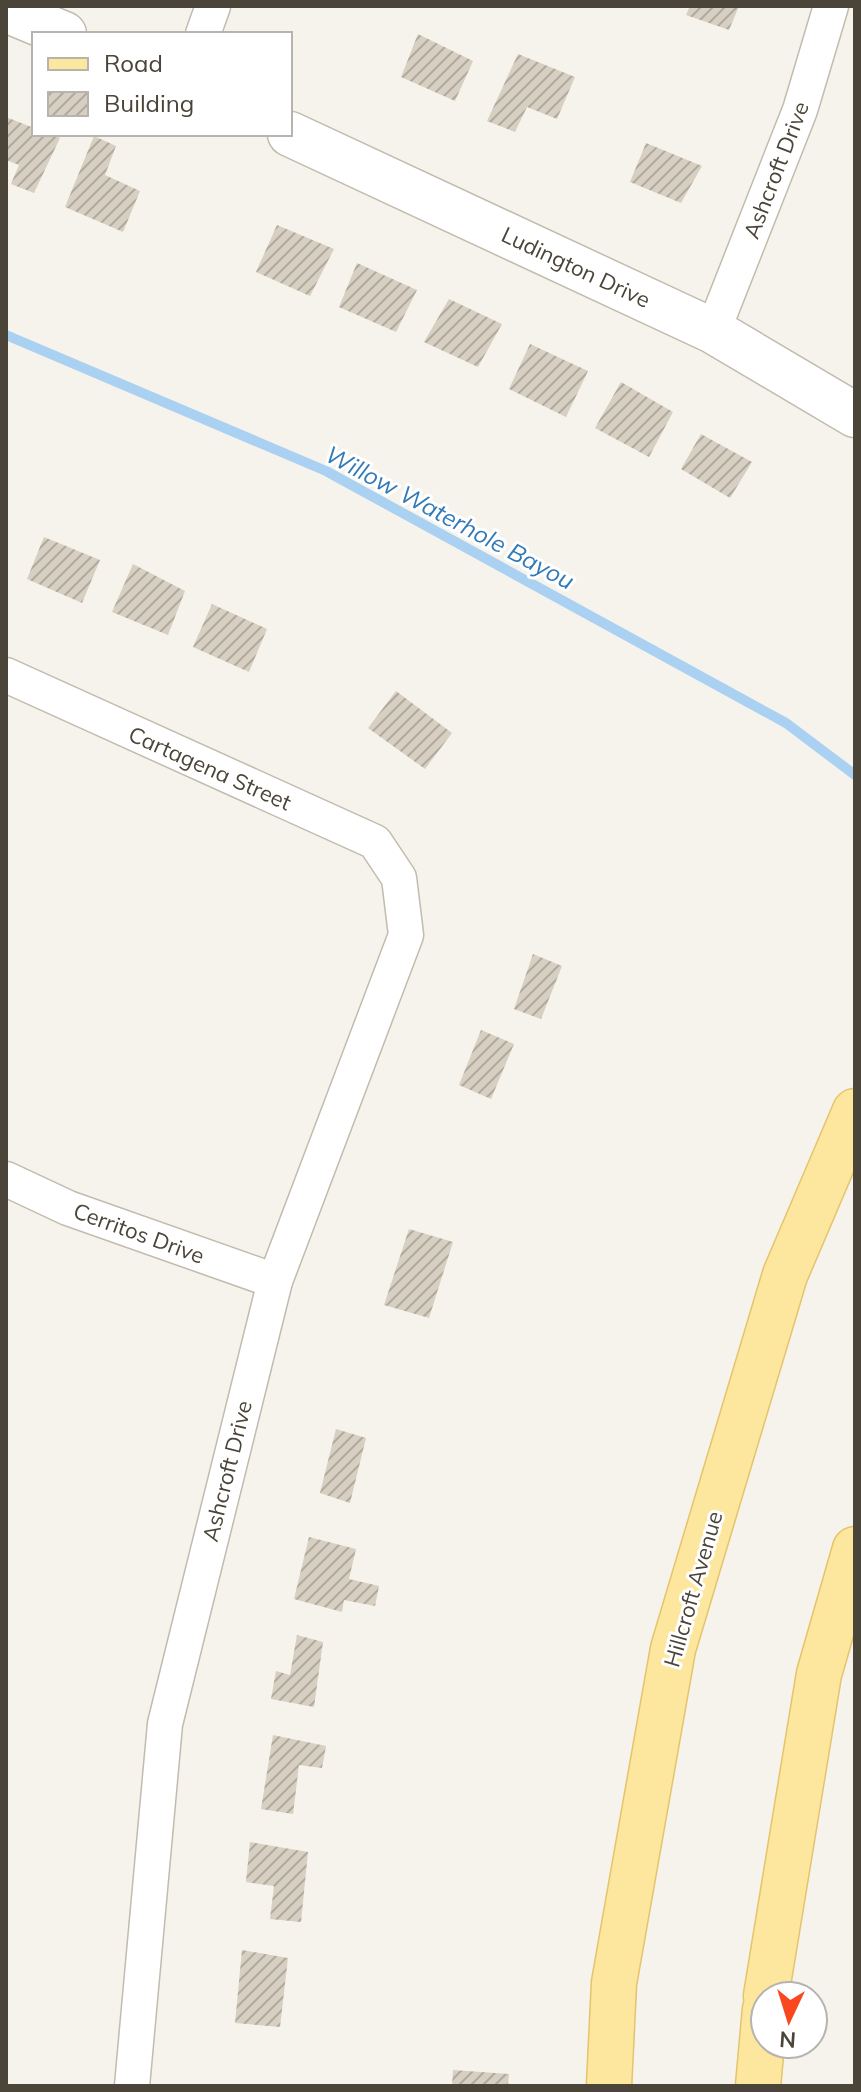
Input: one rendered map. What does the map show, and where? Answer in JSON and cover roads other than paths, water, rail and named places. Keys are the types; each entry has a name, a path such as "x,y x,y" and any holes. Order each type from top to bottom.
{"main road":[{"name":"Hillcroft Avenue","path":"609,2086 614,1983 673,1649 785,1275 855,1111"},
{"path":"769,1980 819,1674 855,1549"},
{"path":"758,2086 760,2060"}],"street":[{"path":"204,32 213,6"},
{"name":"Ashcroft Drive","path":"713,331 800,110 831,6"},
{"path":"6,10 59,32"},
{"name":"Ludington Drive","path":"292,135 713,331 855,415"},
{"name":"Cartagena Street","path":"6,675 375,842 399,878"},
{"name":"Ashcroft Drive","path":"132,2086 165,1724 275,1281 406,935 399,878"},
{"name":"Cerritos Drive","path":"6,1179 68,1208 275,1281"}],"waterway":[{"name":"Willow Waterhole Bayou","path":"6,335 326,471 786,723 855,775"}]}
